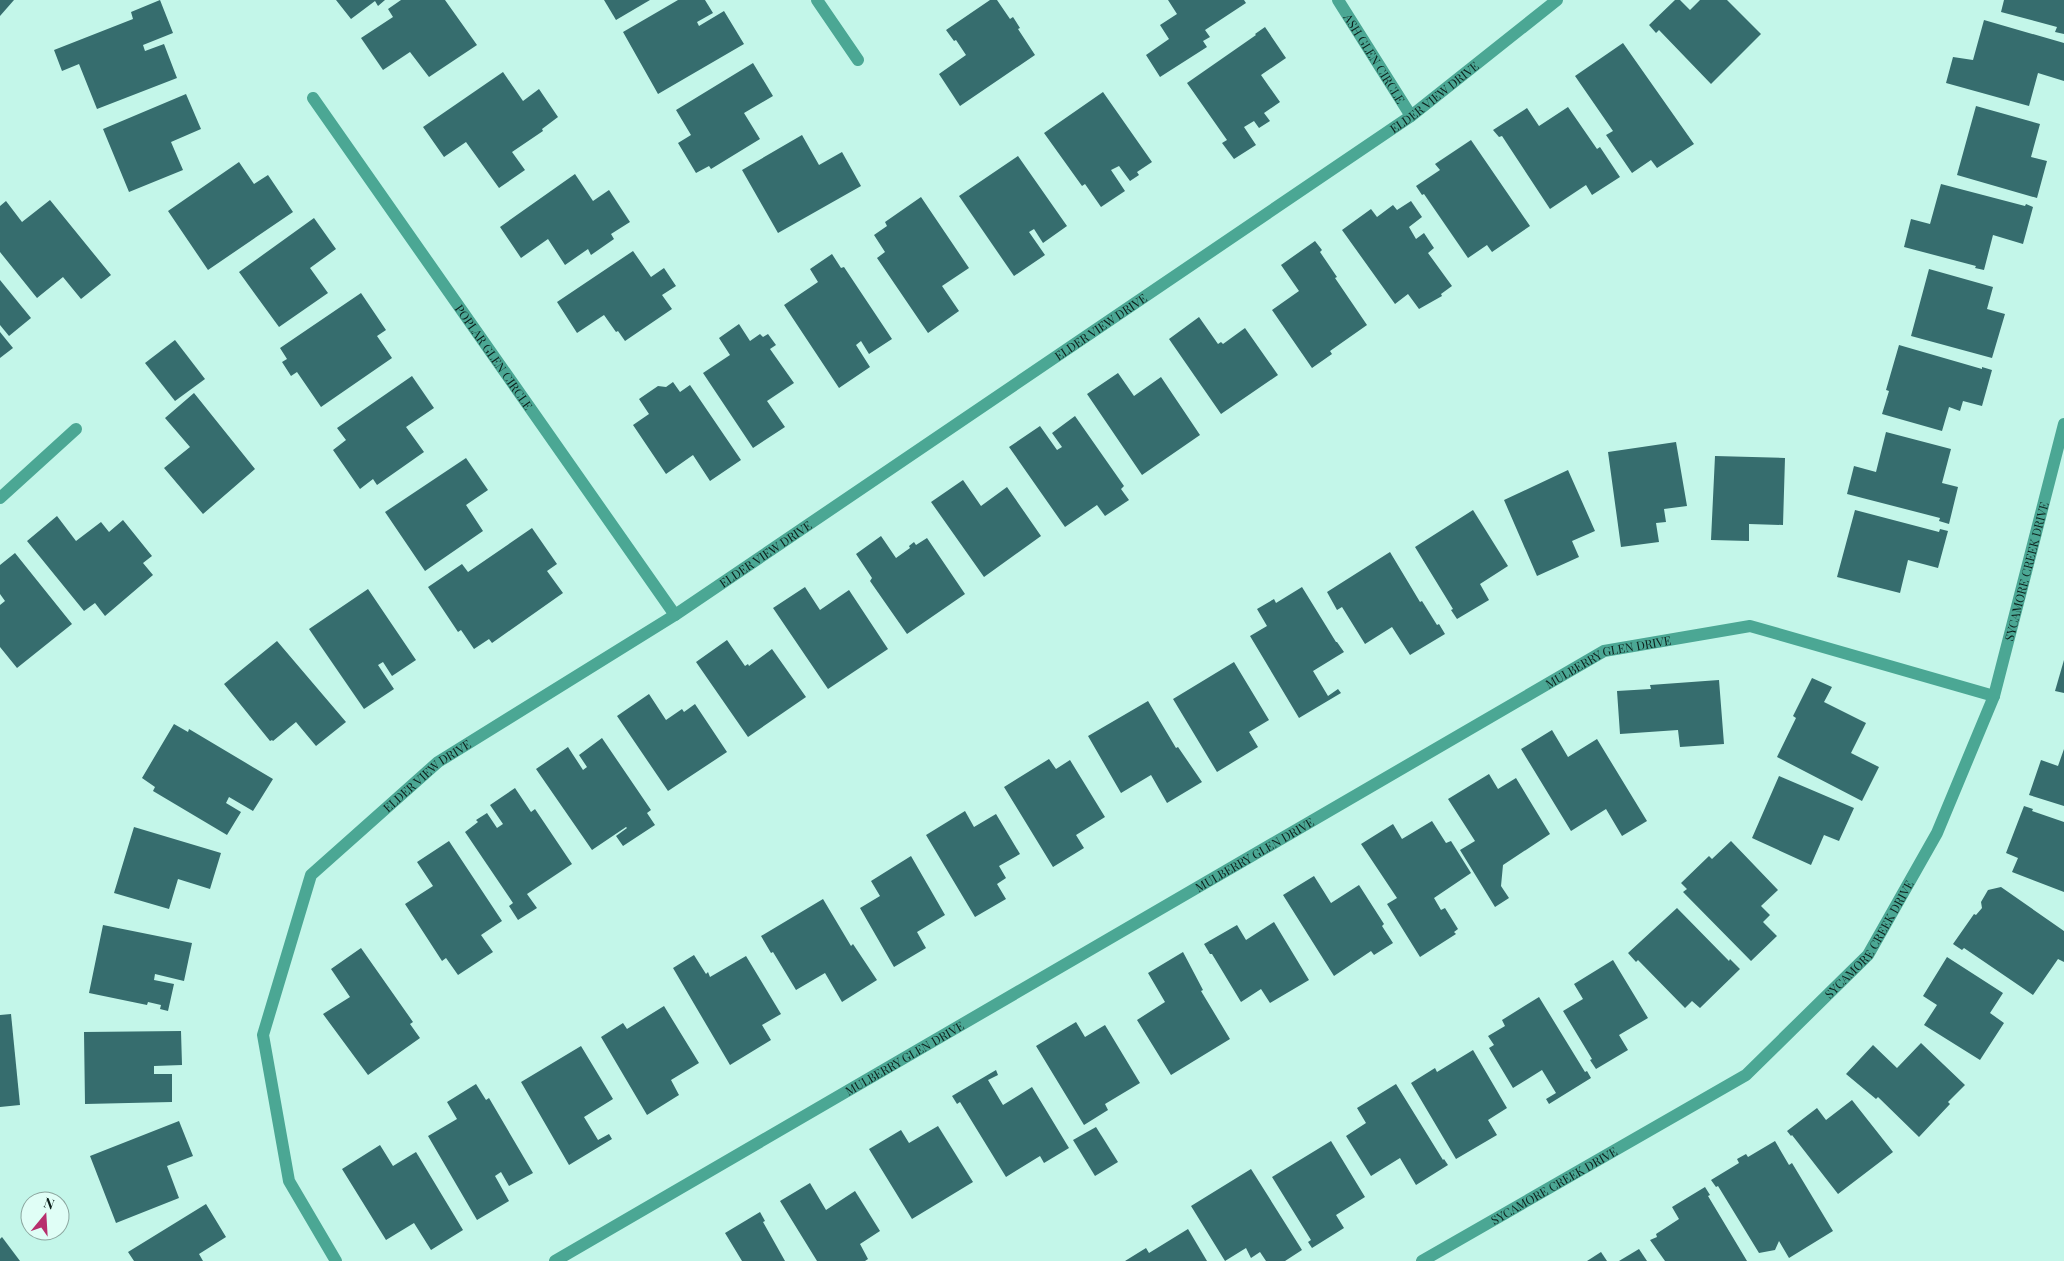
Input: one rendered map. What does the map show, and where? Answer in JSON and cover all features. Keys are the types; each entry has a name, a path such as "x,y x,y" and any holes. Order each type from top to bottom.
{"street":[{"path":"817,0 858,60"},
{"name":"ASH GLEN CIRCLE","path":"1338,0 1411,116"},
{"name":"ELDER VIEW DRIVE","path":"336,1261 289,1181 263,1035 311,875 438,762 675,615 1411,116 1557,0"},
{"name":"POPLAR GLEN CIRCLE","path":"313,98 675,615"},
{"name":"SYCAMORE CREEK DRIVE","path":"1422,1261 1746,1075 1868,956 1938,833 1994,696 2064,424"},
{"path":"0,498 76,429"},
{"name":"MULBERRY GLEN DRIVE","path":"555,1261 1604,651 1750,626 1994,696"}],"building":[{"path":"0,0 14,0 0,16"},
{"path":"160,0 173,33 143,45 145,51 164,44 177,78 97,109 79,64 62,71 54,50 133,19 131,12"},
{"path":"336,0 385,0 378,6 375,1 351,19"},
{"path":"401,0 445,0 477,45 429,77 410,52 383,70 361,38 393,17 388,9"},
{"path":"604,0 650,0 616,20"},
{"path":"678,0 705,0 713,13 697,22 699,26 724,11 744,44 658,94 623,32"},
{"path":"990,0 997,0 1010,19 1013,17 1020,28 1018,29 1035,55 960,106 939,74 966,55 956,40 954,41 946,30"},
{"path":"1168,0 1244,0 1246,3 1205,30 1210,37 1203,41 1207,47 1160,77 1146,55 1169,39 1160,25 1177,14"},
{"path":"1675,0 1680,0 1690,10 1700,0 1727,0 1761,34 1711,84 1659,30 1656,33 1649,25"},
{"path":"2004,0 2064,0 2064,34 2055,32 2057,27 2001,12"},
{"path":"1984,20 2064,43 2064,81 2038,73 2029,106 1946,83 1953,57 1973,60"},
{"path":"1265,27 1286,58 1261,75 1280,102 1264,113 1270,121 1259,128 1254,121 1244,127 1256,145 1234,159 1222,143 1227,140 1187,83"},
{"path":"1623,43 1694,144 1657,168 1651,160 1632,173 1606,135 1613,131 1575,76"},
{"path":"753,63 773,96 744,113 760,139 711,169 709,166 696,173 678,143 691,135 676,110"},
{"path":"503,72 523,101 539,89 558,117 542,129 543,131 512,152 525,170 499,188 466,142 444,157 423,127"},
{"path":"1103,92 1152,162 1137,172 1139,175 1130,181 1119,166 1111,170 1125,191 1101,207 1085,184 1082,186 1044,133"},
{"path":"186,94 201,129 171,142 183,170 129,192 103,129"},
{"path":"1976,106 2040,124 2031,157 2047,161 2037,198 1957,175"},
{"path":"1568,107 1597,149 1600,147 1620,177 1592,195 1586,185 1550,209 1502,136 1499,137 1493,130 1527,108 1539,126"},
{"path":"802,135 819,165 842,152 861,186 778,233 742,170"},
{"path":"1471,140 1530,226 1492,252 1487,245 1468,258 1424,194 1422,195 1416,186 1440,170 1435,164"},
{"path":"1018,156 1067,226 1043,243 1034,229 1029,232 1045,255 1014,276 959,196"},
{"path":"239,162 254,184 268,175 293,212 208,270 168,211"},
{"path":"575,174 593,201 609,190 630,222 611,234 614,239 591,255 588,249 565,265 548,239 521,258 500,227"},
{"path":"1941,184 2033,207 2023,244 1993,235 1984,270 1975,268 1976,266 1904,247 1911,219 1930,224"},
{"path":"921,197 969,268 942,286 959,311 928,333 877,258 885,252 874,235 887,226 885,222"},
{"path":"50,200 111,275 81,299 63,277 37,298 0,252 0,206 6,201 22,222"},
{"path":"1411,201 1422,217 1409,227 1416,239 1424,233 1434,248 1428,253 1452,286 1441,294 1442,296 1419,309 1408,294 1395,304 1342,230 1371,209 1377,217 1393,205 1397,210"},
{"path":"314,218 336,249 310,268 328,293 279,327 239,272"},
{"path":"1315,241 1337,277 1335,278 1367,325 1330,351 1332,354 1312,368 1272,310 1299,291 1281,265"},
{"path":"633,251 651,277 664,268 676,286 662,295 672,309 625,341 604,315 577,333 557,302"},
{"path":"832,254 841,268 844,267 892,339 869,354 861,341 856,345 870,367 839,388 784,305 818,282 810,269"},
{"path":"1929,269 1993,287 1987,309 2005,314 1992,358 1911,336"},
{"path":"0,280 31,318 9,336 0,325"},
{"path":"361,293 386,330 377,336 392,358 321,407 297,372 291,376 282,362 287,359 280,348"},
{"path":"1199,317 1218,344 1221,342 1223,344 1245,328 1278,375 1221,414 1169,339"},
{"path":"739,324 750,341 760,334 763,337 768,334 776,345 770,349 794,383 767,401 785,427 753,448 703,373 730,355 719,338"},
{"path":"0,332 13,348 0,358"},
{"path":"175,340 205,379 175,401 145,363"},
{"path":"1899,345 1982,369 1982,367 1992,370 1982,406 1963,401 1960,411 1949,407 1942,431 1882,414 1889,391 1886,390"},
{"path":"1118,373 1134,396 1161,377 1200,435 1142,475 1087,394"},
{"path":"412,376 434,408 406,427 424,452 377,485 373,479 360,489 333,450 346,440 337,428"},
{"path":"673,382 680,392 690,385 741,460 710,481 693,455 666,474 633,425 649,414 639,399 658,386 666,387"},
{"path":"194,393 255,469 203,514 164,468 190,447 165,418"},
{"path":"1075,416 1124,486 1121,489 1129,500 1105,516 1097,505 1065,527 1009,447 1040,426 1057,450 1062,447 1052,433"},
{"path":"1886,432 1951,449 1942,483 1958,487 1949,524 1939,521 1940,518 1847,494 1854,466 1876,472"},
{"path":"1676,442 1687,506 1664,509 1666,522 1656,523 1659,542 1621,547 1608,452"},
{"path":"1715,456 1785,458 1783,525 1749,524 1749,541 1711,540"},
{"path":"466,458 488,490 466,505 483,531 425,571 385,512"},
{"path":"1568,470 1595,531 1572,541 1579,557 1537,576 1504,500"},
{"path":"963,480 981,506 1007,487 1041,536 984,577 931,502"},
{"path":"1473,510 1508,566 1480,584 1489,600 1457,619 1451,610 1453,609 1415,547"},
{"path":"1855,510 1939,532 1940,529 1948,531 1938,568 1908,560 1900,593 1837,577"},
{"path":"57,516 76,541 101,522 109,532 123,520 152,556 143,563 153,575 105,616 95,603 84,611 27,541"},
{"path":"532,528 557,564 547,571 563,593 492,643 489,639 474,649 461,630 458,632 428,587 462,564 468,572"},
{"path":"881,536 896,558 910,548 909,546 914,542 916,545 927,538 965,594 907,634 870,581 872,578 856,554"},
{"path":"1390,552 1420,602 1422,601 1445,634 1410,655 1392,627 1365,644 1342,607 1337,610 1327,592"},
{"path":"15,553 72,624 17,668 0,647 0,605 5,601 0,594 0,565"},
{"path":"805,587 820,610 849,590 888,649 828,689 773,608"},
{"path":"1302,587 1344,652 1313,671 1328,696 1338,689 1341,693 1299,718 1250,636 1267,626 1257,609 1274,599 1276,603"},
{"path":"368,589 416,660 392,676 383,662 378,665 394,689 364,709 309,629"},
{"path":"727,640 745,666 748,664 749,666 772,649 806,697 748,737 696,662"},
{"path":"277,641 346,722 316,746 296,722 273,741 270,741 224,684"},
{"path":"2064,660 2064,693 2055,691"},
{"path":"1234,662 1269,720 1249,732 1258,747 1217,772 1173,699"},
{"path":"1812,678 1832,687 1824,702 1866,723 1851,753 1879,767 1862,801 1777,757 1796,718 1793,716"},
{"path":"1719,680 1724,744 1680,747 1678,730 1620,734 1617,691 1651,689 1650,685"},
{"path":"649,694 666,720 682,709 684,712 695,704 727,752 668,791 617,716"},
{"path":"1148,701 1176,748 1178,747 1202,782 1167,803 1151,775 1121,793 1088,736"},
{"path":"174,724 188,732 189,729 273,779 253,811 229,797 226,803 241,812 227,835 153,791 155,787 142,778"},
{"path":"1552,730 1568,757 1597,739 1647,821 1622,836 1606,809 1571,831 1521,749"},
{"path":"602,738 651,810 647,813 655,825 623,846 616,836 626,827 592,850 536,769 568,747 583,770 587,767 579,755"},
{"path":"2064,749 2064,806 2029,795 2041,760 2058,766"},
{"path":"1049,759 1056,769 1070,760 1105,817 1076,835 1084,848 1053,867 1004,787"},
{"path":"1489,774 1498,789 1516,778 1550,834 1503,865 1501,886 1509,898 1495,907 1460,850 1475,841 1448,799"},
{"path":"1779,776 1854,808 1839,841 1824,835 1811,865 1752,838"},
{"path":"515,788 531,812 535,809 572,864 527,894 537,908 518,920 509,906 513,903 465,832 478,822 476,820 487,813 497,828 503,824 490,805"},
{"path":"2024,806 2033,809 2032,811 2064,822 2064,892 2012,872 2018,858 2006,853"},
{"path":"965,811 974,827 996,814 1020,854 999,866 1006,878 997,884 1006,899 975,917 926,835"},
{"path":"1432,821 1446,843 1451,841 1471,873 1434,898 1441,910 1445,908 1458,929 1454,932 1456,934 1420,957 1387,904 1397,898 1361,844 1393,824 1402,839"},
{"path":"134,827 221,853 210,889 178,879 169,909 114,893"},
{"path":"449,841 502,921 481,935 493,952 458,975 446,958 442,961 405,904 433,886 417,862"},
{"path":"1731,841 1778,890 1761,906 1770,915 1763,922 1777,936 1751,961 1683,892 1687,889 1681,883 1709,856 1712,859"},
{"path":"911,856 945,915 917,932 926,948 894,967 860,908 880,896 871,881"},
{"path":"1314,876 1331,903 1359,885 1384,924 1382,926 1393,943 1374,955 1371,951 1334,976 1283,895"},
{"path":"2001,887 2064,931 2064,962 2058,959 2033,995 1964,948 1962,950 1953,944 1974,914 1976,915 1982,908 1981,902 1988,890"},
{"path":"823,899 851,946 853,944 877,980 842,1002 825,973 796,990 761,936"},
{"path":"1677,908 1729,961 1730,959 1740,969 1700,1008 1692,1001 1685,1008 1638,960 1636,962 1628,953"},
{"path":"1274,922 1309,980 1270,1003 1261,989 1241,1002 1204,944 1237,925 1246,940"},
{"path":"103,925 192,943 184,981 155,974 154,980 174,984 168,1011 160,1009 161,1005 148,1002 147,1005 89,993"},
{"path":"361,948 413,1022 410,1024 420,1038 368,1075 323,1014 350,997 331,969"},
{"path":"1183,952 1203,990 1201,991 1230,1039 1171,1075 1137,1020 1165,1002 1148,973"},
{"path":"694,955 710,977 746,956 781,1014 762,1025 771,1040 730,1065 673,968"},
{"path":"1947,957 2003,993 1990,1013 2004,1023 1980,1060 1924,1025 1937,1005 1923,996"},
{"path":"1613,960 1648,1018 1619,1035 1628,1050 1596,1069 1563,1011 1583,999 1574,984"},
{"path":"1539,997 1585,1072 1587,1071 1591,1078 1549,1104 1546,1099 1556,1093 1542,1070 1513,1088 1489,1048 1494,1045 1488,1036 1505,1026 1502,1020"},
{"path":"664,1006 699,1063 671,1080 679,1095 647,1115 601,1037 623,1023 627,1029"},
{"path":"11,1014 20,1105 0,1107 0,1015"},
{"path":"1076,1022 1085,1037 1105,1025 1140,1083 1105,1104 1108,1110 1084,1125 1036,1046"},
{"path":"181,1031 182,1065 154,1066 154,1074 172,1074 172,1102 85,1104 84,1032"},
{"path":"1921,1043 1965,1085 1919,1137 1878,1097 1876,1099 1846,1074 1873,1045 1897,1068"},
{"path":"581,1046 613,1099 584,1117 598,1140 609,1134 612,1139 569,1165 521,1082"},
{"path":"1473,1050 1507,1108 1488,1120 1497,1135 1456,1159 1411,1083 1435,1068 1437,1072"},
{"path":"996,1070 998,1075 988,1080 1003,1105 1032,1087 1069,1148 1044,1163 1040,1156 1006,1177 960,1102 957,1104 952,1096"},
{"path":"476,1084 486,1100 489,1098 533,1173 509,1186 501,1172 495,1176 509,1201 477,1220 428,1136 457,1119 447,1102"},
{"path":"1396,1084 1443,1160 1448,1165 1416,1185 1400,1158 1371,1176 1346,1136 1366,1123 1357,1108"},
{"path":"1852,1100 1893,1152 1838,1194 1787,1131 1817,1108 1826,1120"},
{"path":"179,1121 193,1156 167,1166 179,1198 116,1223 90,1156"},
{"path":"938,1126 973,1182 912,1219 869,1149 901,1130 909,1143"},
{"path":"1096,1127 1118,1162 1095,1176 1073,1140"},
{"path":"1331,1141 1365,1197 1336,1215 1344,1228 1312,1248 1308,1242 1311,1240 1272,1177"},
{"path":"1775,1141 1789,1165 1792,1163 1833,1231 1789,1258 1779,1241 1775,1250 1759,1253 1718,1186 1716,1187 1711,1180 1739,1163 1737,1159 1746,1154 1748,1157"},
{"path":"380,1145 393,1166 416,1152 463,1230 431,1250 414,1223 386,1240 342,1169"},
{"path":"1251,1169 1302,1250 1285,1261 1266,1261 1260,1252 1251,1258 1246,1248 1225,1261 1191,1206"},
{"path":"810,1183 826,1210 855,1191 880,1231 860,1244 868,1259 865,1261 817,1261 780,1201"},
{"path":"1705,1187 1710,1195 1708,1196 1747,1261 1665,1261 1650,1240 1657,1237 1656,1234 1679,1219 1672,1207"},
{"path":"206,1204 226,1237 199,1254 203,1261 134,1261 128,1252"},
{"path":"760,1212 765,1221 763,1222 785,1261 742,1261 725,1233"},
{"path":"1188,1229 1207,1261 1125,1261 1146,1248 1149,1253"},
{"path":"2,1237 20,1261 0,1261 0,1239"},
{"path":"1639,1249 1647,1261 1619,1261"},
{"path":"1601,1252 1607,1261 1587,1261"}]}
